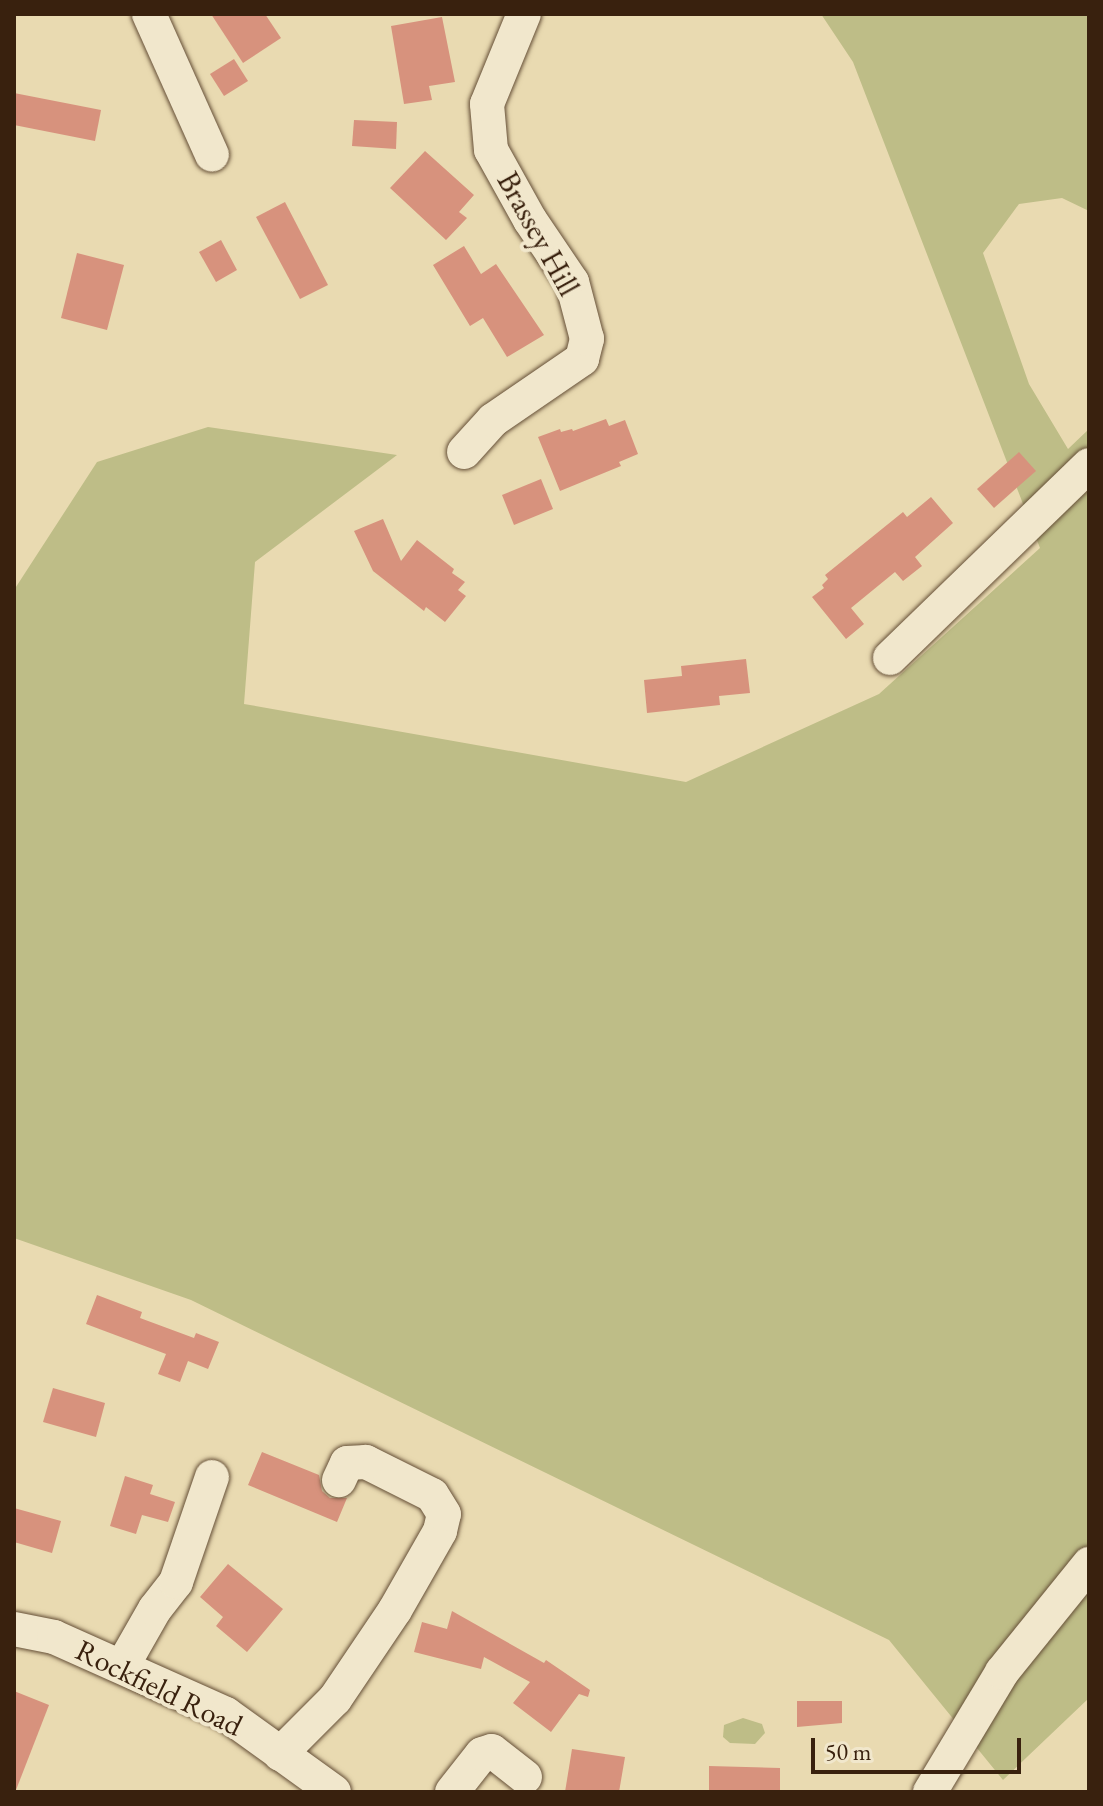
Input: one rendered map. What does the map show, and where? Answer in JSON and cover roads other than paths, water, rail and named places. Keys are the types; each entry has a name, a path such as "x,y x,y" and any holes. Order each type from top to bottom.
{"street":[{"path":"149,14 212,155"},
{"name":"Brassey Hill","path":"464,452 493,420 596,360 587,339 572,282 530,220 491,150 487,104 524,14"},
{"path":"890,658 1089,465"},
{"path":"280,1754 335,1699 395,1610 440,1531 444,1514 432,1495 366,1462 347,1463 339,1480"},
{"path":"123,1665 155,1609 176,1582 212,1477"},
{"path":"930,1792 1002,1672 1089,1564"},
{"name":"Rockfield Road","path":"14,1629 54,1637 123,1665 226,1714 334,1792"},
{"path":"452,1792 482,1754 492,1751 525,1777"}]}
